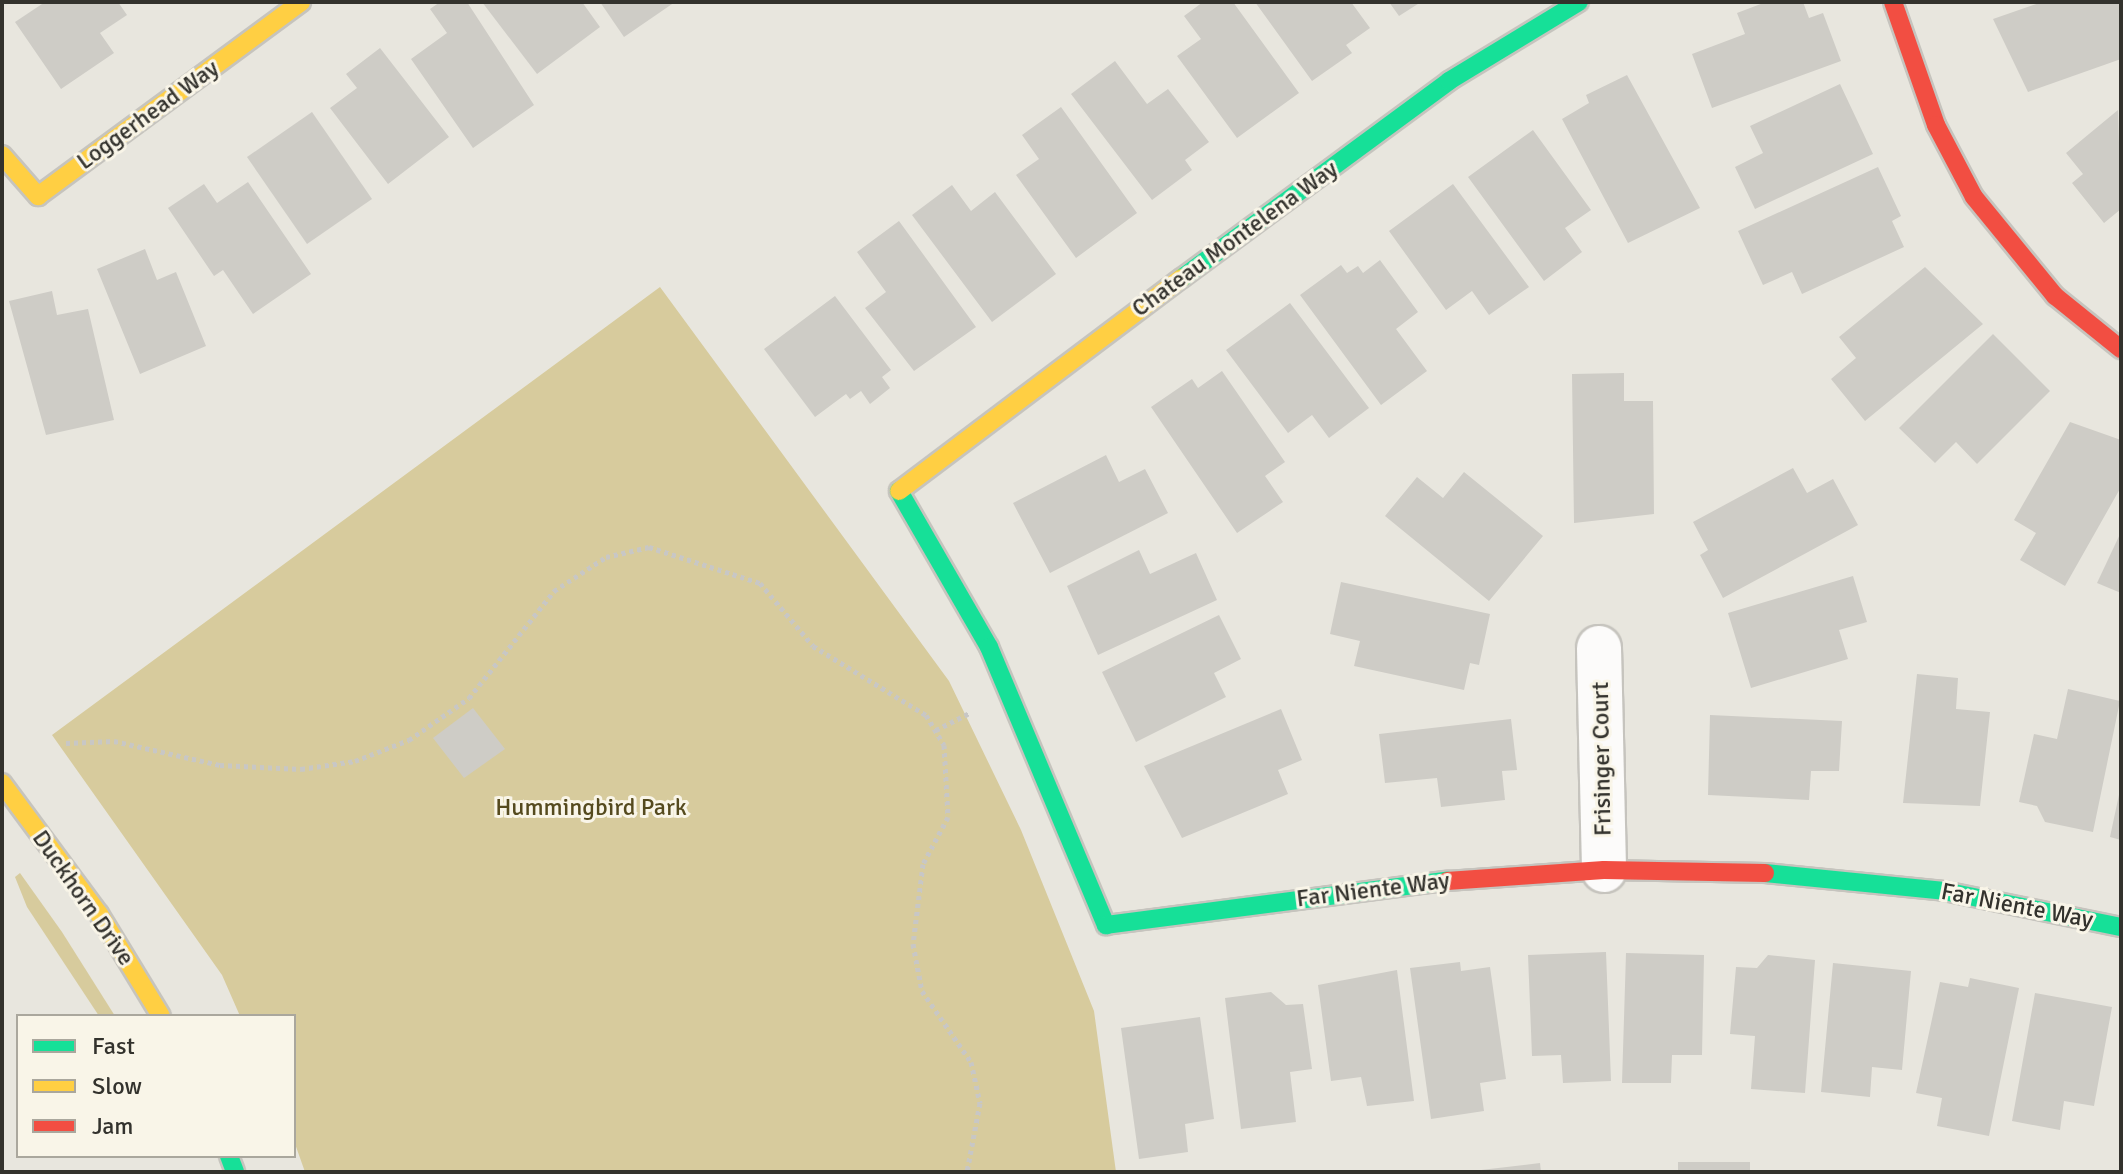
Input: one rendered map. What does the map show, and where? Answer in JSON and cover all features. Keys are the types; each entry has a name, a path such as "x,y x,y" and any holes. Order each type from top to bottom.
{"street":[{"name":"Loggerhead Way","path":"2,155 38,196 301,2"},
{"name":"Chateau Montelena Way","path":"898,488 1449,81 1579,2"},
{"path":"1893,2 1936,125 1974,197 2055,296 2121,349"},
{"name":"Far Niente Way","path":"898,488 989,647 1106,925 1415,883 1604,870 1768,873 1944,891 2121,927"},
{"name":"Frisinger Court","path":"1599,648 1604,870"},
{"name":"Duckhorn Drive","path":"2,783 99,914 160,1014"}],"path":[{"path":"66,743 114,741 220,765 301,769 355,761 409,740 469,698 554,591 606,557 649,547 760,583 813,646 926,715 944,745 948,817 923,864 913,944 922,991 971,1062 980,1103 967,1172"},
{"path":"936,730 984,706"}],"green space":[{"name":"Hummingbird Park","path":"660,287 949,681 1021,830 1094,1011 1116,1172 305,1172 296,1147 296,1014 239,1014 222,975 52,735"},
{"path":"20,873 114,1014 98,1014 27,907 15,877"}],"building":[{"path":"45,2 118,2 127,15 100,33 114,53 61,89 15,22"},
{"path":"440,2 467,2 534,105 473,148 411,59 447,33 430,9"},
{"path":"482,2 582,2 600,27 537,74"},
{"path":"600,2 675,2 624,37"},
{"path":"1203,2 1233,2 1299,93 1237,138 1177,56 1201,39 1184,16"},
{"path":"1255,2 1351,2 1370,28 1346,45 1352,53 1312,81"},
{"path":"1389,2 1421,2 1399,16"},
{"path":"1766,2 1803,2 1809,18 1823,13 1841,61 1712,108 1692,54 1745,34 1737,13"},
{"path":"2042,2 2121,2 2121,59 2028,92 1993,19"},
{"path":"380,48 449,137 388,184 330,108 357,88 346,74"},
{"path":"1115,61 1147,104 1168,89 1209,142 1185,160 1192,170 1152,200 1071,94"},
{"path":"1627,75 1700,208 1628,243 1562,119 1589,103 1586,95"},
{"path":"1840,84 1873,154 1755,209 1735,167 1763,153 1750,126"},
{"path":"1061,107 1137,213 1076,258 1016,175 1039,159 1022,135"},
{"path":"2118,110 2121,209 2104,223 2072,183 2083,174 2066,153"},
{"path":"312,112 372,199 307,244 247,157"},
{"path":"1533,130 1591,210 1565,228 1582,252 1544,281 1468,177"},
{"path":"1878,167 1901,216 1892,221 1904,247 1802,294 1792,272 1763,285 1738,231"},
{"path":"248,182 311,274 253,314 223,270 214,276 168,208 204,184 217,203"},
{"path":"1453,184 1529,287 1489,315 1472,291 1446,310 1389,231"},
{"path":"952,185 971,211 995,192 1056,274 992,322 912,215"},
{"path":"899,221 976,327 914,371 865,308 886,292 857,252"},
{"path":"145,249 157,280 176,272 206,346 140,374 97,269"},
{"path":"1380,260 1418,312 1396,329 1427,371 1381,405 1300,295 1341,265 1347,273 1358,266 1363,273"},
{"path":"1925,267 1983,324 1865,421 1831,379 1856,358 1839,337"},
{"path":"52,291 57,315 88,309 114,420 46,435 9,301"},
{"path":"835,296 891,370 882,377 890,388 870,404 861,391 850,399 846,394 815,417 764,349"},
{"path":"1290,303 1369,408 1329,438 1312,415 1288,433 1226,350"},
{"path":"1993,334 2050,391 1977,464 1956,442 1935,463 1899,428"},
{"path":"1222,371 1285,462 1265,476 1283,502 1237,533 1151,407 1192,379 1198,388"},
{"path":"1624,373 1624,401 1653,401 1654,514 1574,523 1572,374"},
{"path":"2070,422 2121,440 2121,487 2065,586 2020,560 2036,533 2014,520"},
{"path":"1106,455 1119,482 1145,469 1168,513 1050,573 1013,503"},
{"path":"1793,468 1807,493 1833,479 1858,525 1723,598 1700,555 1708,550 1693,522"},
{"path":"1464,472 1543,536 1489,601 1385,516 1417,477 1443,498"},
{"path":"2121,532 2121,593 2097,583"},
{"path":"1139,550 1150,574 1196,553 1217,600 1098,655 1067,586"},
{"path":"1853,576 1867,622 1839,630 1848,659 1751,688 1728,613"},
{"path":"1341,582 1490,614 1479,665 1470,663 1464,690 1354,666 1360,641 1330,634"},
{"path":"1219,615 1241,659 1214,673 1226,697 1136,742 1102,672"},
{"path":"1917,674 1958,678 1956,709 1990,712 1980,806 1903,803"},
{"path":"2068,689 2120,701 2093,832 2045,822 2037,806 2019,802 2034,734 2057,739"},
{"path":"473,708 505,749 464,778 433,738"},
{"path":"1281,709 1302,760 1278,770 1288,794 1182,838 1144,766"},
{"path":"1710,715 1842,721 1839,771 1811,771 1809,800 1708,795"},
{"path":"1511,719 1517,770 1502,771 1505,800 1441,807 1437,778 1385,783 1379,734"},
{"path":"2121,791 2121,840 2110,837"},
{"path":"1606,952 1611,1081 1563,1083 1561,1055 1532,1056 1528,955"},
{"path":"1626,953 1704,955 1702,1055 1672,1055 1671,1083 1622,1083"},
{"path":"1768,955 1815,960 1805,1093 1751,1089 1755,1036 1730,1034 1736,967 1757,968"},
{"path":"1460,962 1461,971 1490,967 1506,1079 1480,1083 1484,1111 1431,1119 1410,968"},
{"path":"1833,963 1911,971 1902,1070 1872,1067 1870,1097 1821,1092"},
{"path":"1397,970 1414,1101 1367,1106 1361,1077 1331,1081 1318,985"},
{"path":"1970,978 2019,988 1989,1136 1937,1126 1942,1098 1916,1093 1940,982 1968,987"},
{"path":"1271,992 1286,1005 1303,1004 1312,1069 1290,1072 1296,1122 1241,1129 1225,998"},
{"path":"2035,993 2112,1007 2094,1106 2064,1101 2060,1130 2012,1121"},
{"path":"1200,1017 1214,1119 1185,1124 1188,1152 1139,1159 1121,1028"},
{"path":"1678,1162 1750,1162 1750,1172 1678,1172"},
{"path":"1540,1163 1541,1172 1481,1172 1481,1170"}],"traffic: fast":[{"path":"1182,278 1449,81 1579,2"},
{"path":"899,491 989,647 1106,925 1447,881"},
{"path":"1765,873 1944,891 2121,927"},
{"path":"230,1158 235,1172"}],"traffic: slow":[{"path":"2,155 38,196 301,2"},
{"path":"899,491 1182,278"},
{"path":"2,783 99,914 160,1014"}],"traffic: jam":[{"path":"1893,2 1936,125 1974,197 2055,296 2121,349"},
{"path":"1447,881 1604,870 1765,873"}]}
